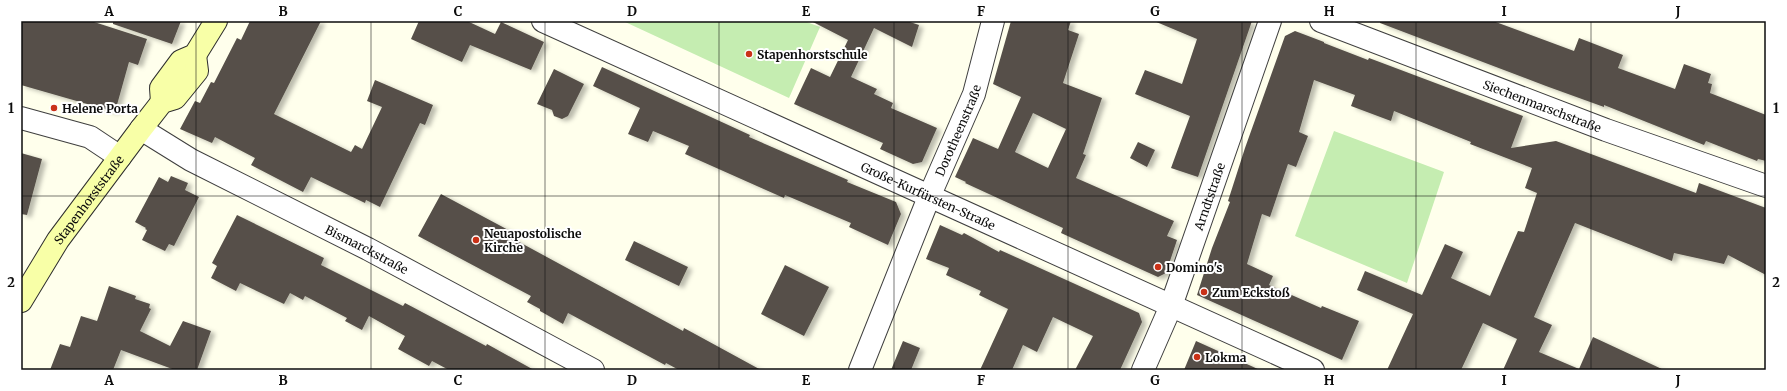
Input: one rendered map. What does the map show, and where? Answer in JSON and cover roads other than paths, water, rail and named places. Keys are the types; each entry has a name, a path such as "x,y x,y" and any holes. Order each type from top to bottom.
{"main road":[{"name":"Stapenhorststraße","path":"21,301 58,240 141,129 162,102 175,98 197,71 195,55 216,21"}],"street":[{"name":"Große-Kurfürsten-Straße","path":"544,21 1313,370"},
{"name":"Dorotheenstraße","path":"860,370 930,197 974,94 993,21"},
{"name":"Arndtstraße","path":"1142,370 1171,306 1270,21"},
{"name":"Siechenmarschstraße","path":"1321,21 1606,130 1766,186"},
{"path":"21,118 90,137 120,157"},
{"name":"Bismarckstraße","path":"141,129 191,160 375,253 593,370"}],"place":[{"name":"Stapenhorstschule","path":"749,54"},
{"name":"Helene Porta","path":"54,108"},
{"name":"Neuapostolische Kirche","path":"476,240"},
{"name":"Domino's","path":"1158,267"},
{"name":"Zum Eckstoß","path":"1204,292"},
{"name":"Lokma","path":"1197,357"}]}
